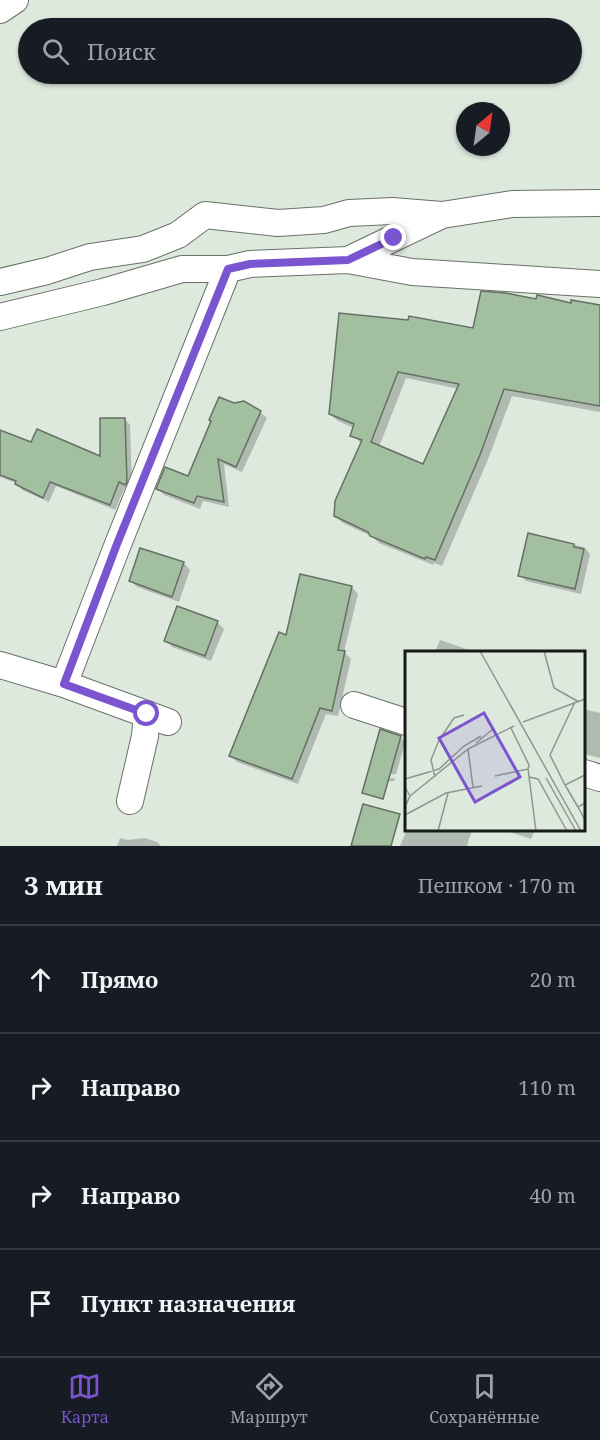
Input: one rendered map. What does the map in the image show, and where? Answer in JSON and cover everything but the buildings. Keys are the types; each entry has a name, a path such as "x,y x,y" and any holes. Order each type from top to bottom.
{"street":[{"path":"0,10 15,0"},
{"path":"597,203 512,204 442,214 392,211 349,213 324,220 278,223 205,215 178,235 143,249 90,257 38,273 4,280 5,316 182,270 228,269 250,264 348,260 412,272 600,284"},
{"path":"348,260 442,214"},
{"path":"64,684 117,544 228,269"},
{"path":"38,273 48,290 63,302"},
{"path":"0,665 64,684 157,718 145,736 130,801"},
{"path":"354,705 405,722"},
{"path":"585,773 600,777"}],"route":[{"path":"147,714 64,684 117,544 228,269 250,264 348,260 394,238"}]}
